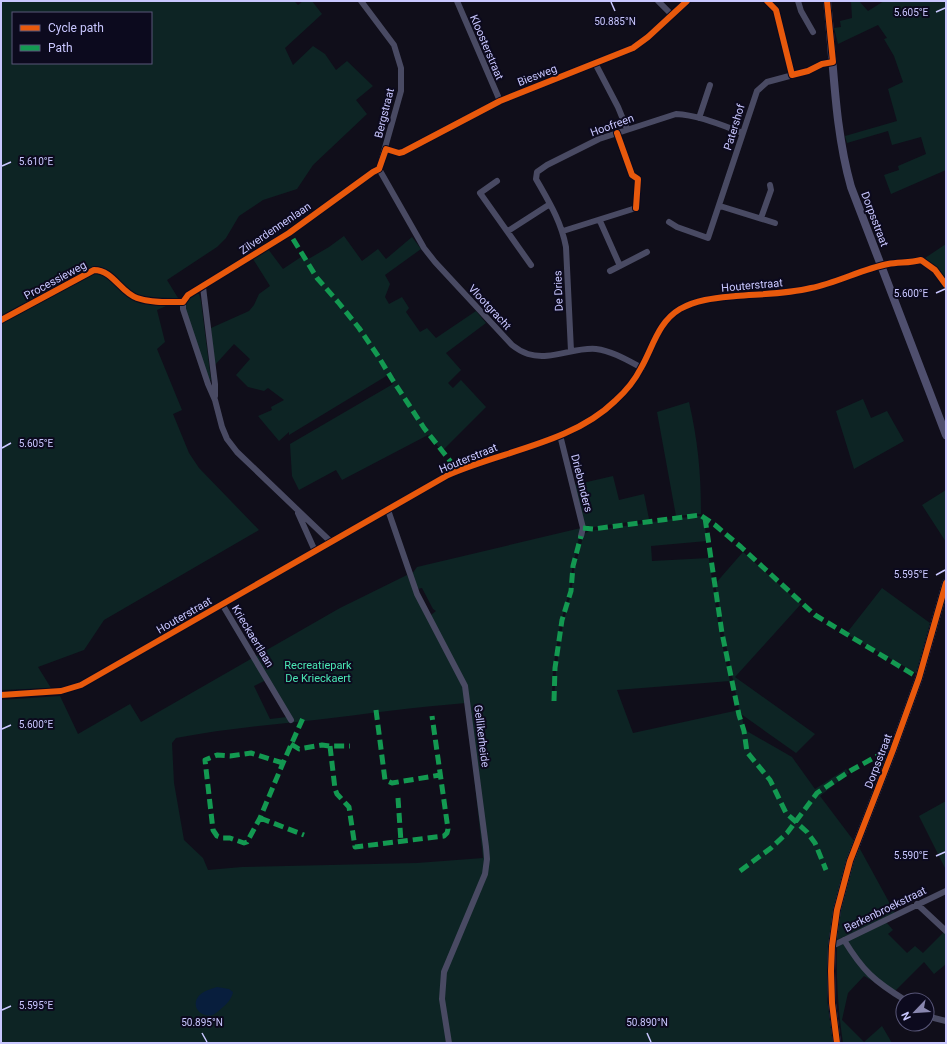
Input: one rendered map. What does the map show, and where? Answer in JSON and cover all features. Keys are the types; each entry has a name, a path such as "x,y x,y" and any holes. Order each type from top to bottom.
{"street":[{"name":"Bergstraat","path":"361,1 394,45 401,68 401,91 379,170"},
{"name":"Kloosterstraat","path":"457,1 500,101"},
{"path":"658,1 672,15"},
{"name":"Biesweg","path":"386,149 399,153 403,152 500,101 595,64 640,44 686,1"},
{"path":"767,1 776,10 792,75"},
{"path":"798,1 801,11 814,32"},
{"name":"Dorpsstraat","path":"827,1 844,165 851,187 946,434"},
{"name":"Patershof","path":"669,222 677,227 708,238 720,206 757,91 767,82 808,72 822,64 833,62"},
{"path":"595,64 618,107 627,130"},
{"path":"699,118 710,85"},
{"name":"Hoofreen","path":"537,172 540,169 599,139 676,114 685,114 743,133"},
{"name":"Zilverdennenlaan","path":"331,542 237,452 227,439 183,309 183,302 188,295 289,233 373,172 379,170"},
{"name":"Vlootgracht","path":"379,170 424,248 435,262 512,345 522,352 535,356 546,356 584,349 596,349 609,352 642,368"},
{"name":"De Dries","path":"537,172 536,179 563,231 566,247 571,351"},
{"path":"496,181 480,193 531,265"},
{"path":"761,218 771,190 770,186"},
{"path":"508,232 550,204"},
{"path":"720,206 775,223"},
{"path":"563,231 600,221 636,208"},
{"path":"600,221 620,266"},
{"path":"610,271 647,252"},
{"name":"Houterstraat","path":"1,695 67,690 96,677 448,475 579,427 615,402 642,368 658,332 665,322 679,310 690,304 711,298 811,288 841,280 881,266 921,260 935,270 946,285"},
{"name":"Zilverdennenlaan","path":"203,287 215,384 215,400"},
{"name":"Driebunders","path":"560,435 582,528 581,536"},
{"name":"Zilverdennenlaan","path":"297,510 315,552"},
{"name":"Gellikerheide","path":"388,510 417,594 465,686 486,847 487,859 485,874 444,972 442,998 449,1043"},
{"name":"Dorpsstraat","path":"838,1043 832,1003 831,971 832,946 837,910 850,861 919,678 946,583"},
{"name":"Krieckaertlaan","path":"222,604 291,720"},
{"name":"Berkenbroekstraat","path":"832,946 946,891"},
{"path":"917,904 946,931"},
{"path":"844,940 855,958 867,973 882,986 895,994"},
{"path":"935,1018 946,1021"}],"green space":[{"path":"1,1 294,1 298,5 303,1 312,1 322,14 285,48 293,65 313,46 325,54 336,70 347,61 373,86 356,100 367,114 313,165 297,189 263,200 239,216 226,238 217,247 167,280 178,298 175,302 157,310 165,342 157,349 182,410 173,414 189,453 199,468 259,530 104,620 84,650 38,667 51,688 1,690"},
{"path":"851,1 859,1 868,11 884,1 946,1 946,170 891,194 884,175 899,170 898,166 926,154 921,137 892,145 888,131 847,143 845,136 897,121 888,89 903,82 894,56 884,39 887,38 878,25 838,44 834,28 841,27 840,21 852,18"},
{"path":"344,236 362,261 378,249 386,259 412,237 421,249 385,275 390,284 385,297 389,304 402,297 409,308 406,312 420,332 427,328 436,338 476,311 486,323 446,353 461,370 448,383 453,388 461,380 486,407 442,451 428,435 342,480 336,470 299,490 292,476 290,444 393,384 388,375 289,435 289,432 279,441 258,416 272,410 271,407 284,400 268,388 264,391 248,387 236,375 250,359 234,344 214,366 211,328 249,311 254,305 259,294 270,286 253,259 268,249 283,269 301,257 305,261"},
{"path":"946,244 946,283 941,275 925,258"},
{"path":"196,294 199,294 201,301 211,380 209,381 186,311 188,301"},
{"path":"863,399 871,418 887,411 904,441 854,469 836,411"},
{"path":"689,402 695,430 698,458 701,514 676,516 657,412"},
{"path":"613,476 619,500 644,494 649,519 594,527 585,525 574,485"},
{"path":"946,490 946,542 922,505"},
{"name":"Recreatiepark De Krieckaert","path":"695,516 700,516 704,521 707,541 651,546 652,561 709,558 719,629 730,681 617,690 633,733 739,710 715,584 743,552 801,604 735,677 815,734 796,753 741,714 745,730 792,757 815,789 846,769 849,773 820,796 860,849 895,913 829,944 827,999 833,1043 1,1043 1,700 60,696 78,734 130,704 141,722 340,608 407,575 427,618 436,611 433,609 422,588 417,589 412,574 417,567 581,528 572,570 569,593 560,625 553,670 552,699 554,699 556,671 563,623 571,594 574,570 584,534 589,531","holes":["266,680 287,717 270,719 254,686","466,703 483,858 417,863 242,867 208,870 203,858 184,840 174,783 172,743 176,738 211,732"]},
{"path":"882,588 930,623 916,673 846,634"},
{"path":"946,801 946,870 919,816"},
{"path":"886,922 893,930 888,934 907,953 915,946 923,953 944,932 946,933 946,964 934,974 924,962 893,993 864,976 848,993 842,1020 864,1042 882,1026 892,1043 843,1043 838,994 837,945"}],"water":[{"path":"217,987 229,989 233,992 228,1003 213,1015 205,1015 198,1011 196,1001 198,997 209,989"}],"marked path":[{"path":"293,239 317,278 359,328 424,428 458,471"},
{"path":"583,528 593,529 700,515 715,525 741,547 815,615 919,678"},
{"path":"705,518 722,633 739,715 744,731 747,752 770,780 786,813 807,832 815,843 826,870"},
{"path":"554,701 555,668 562,620 571,591 573,566 581,536"},
{"path":"376,710 385,780 392,783 440,775"},
{"path":"330,746 335,789 337,794 349,807 355,847 444,836 448,829 432,716"},
{"path":"283,763 251,753 230,756 217,755 205,760 213,830 217,836 222,838 230,838 244,843 247,842 260,818 303,718"},
{"path":"291,744 299,749 322,745 350,746"},
{"path":"740,871 771,848 787,833 817,793 850,771 888,750 893,750"},
{"path":"398,798 401,842"},
{"path":"260,818 304,835"}],"cycle path":[{"name":"Processieweg","path":"1,320 94,270 101,271 111,277 131,295 142,300 183,302 188,295 289,233 379,169 386,149 399,153 403,152 500,101 633,48 648,37 687,1"},
{"path":"767,1 776,10 792,75 808,71 822,64 833,62 827,1"},
{"path":"617,133 632,175 638,179 636,208"},
{"path":"1,695 61,691 81,685 448,475 558,437 578,427 598,415 626,390 639,372 661,328 672,314 680,309 700,301 714,298 783,293 802,290 821,286 878,266 921,260 935,270 946,285"},
{"path":"837,1043 832,1003 831,971 832,946 837,910 850,861 919,678 946,583"}]}
